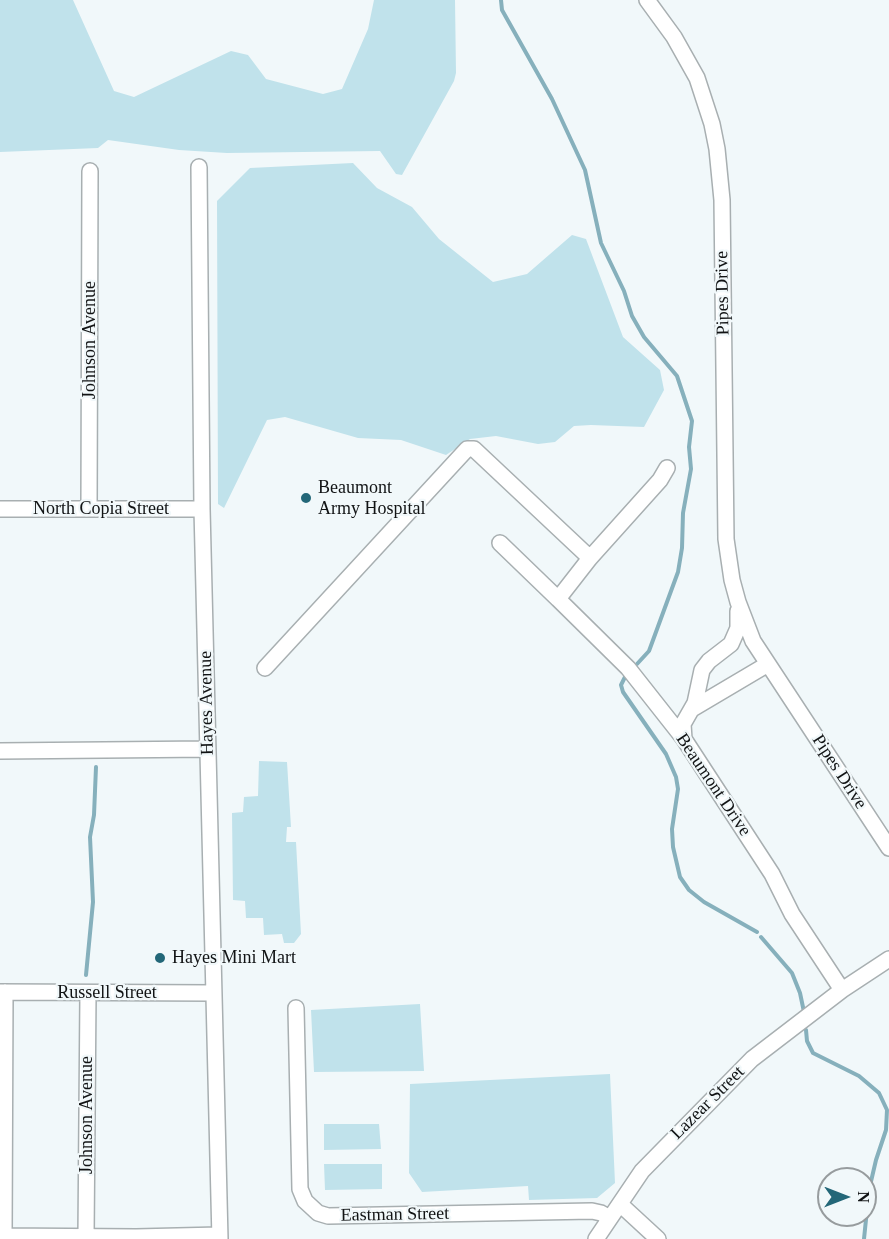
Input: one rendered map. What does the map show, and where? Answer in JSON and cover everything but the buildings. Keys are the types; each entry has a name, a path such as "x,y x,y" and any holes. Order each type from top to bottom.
{"street":[{"name":"Pipes Drive","path":"647,0 674,37 697,78 710,116 717,149 722,200 726,539 738,602 753,641 889,848"},
{"name":"Hayes Avenue","path":"199,167 202,509 219,1237"},
{"name":"Johnson Avenue","path":"89,509 90,171"},
{"path":"265,668 467,449 474,449 590,558"},
{"path":"558,599 590,558 660,480 667,468"},
{"name":"North Copia Street","path":"0,509 202,509"},
{"name":"Beaumont Drive","path":"500,543 628,668 684,739 772,874 792,914 842,990"},
{"name":"Pipes Drive","path":"684,739 683,724 696,703 702,670 709,661 731,644 738,628 738,602"},
{"path":"692,709 768,664"},
{"path":"0,751 208,749"},
{"name":"Lazear Street","path":"596,1239 642,1171 752,1059 842,990 889,959"},
{"path":"3,992 2,1236 219,1237"},
{"name":"Russell Street","path":"3,992 213,993"},
{"name":"Johnson Avenue","path":"86,1237 88,993"},
{"name":"Eastman Street","path":"296,1008 300,1189 302,1196 314,1210 328,1216 592,1211 601,1212 610,1218"},
{"path":"620,1204 658,1239"}],"shaded area":[{"path":"0,0 73,0 114,91 134,97 231,51 248,55 266,79 323,94 342,89 368,29 374,0 455,0 456,73 454,81 402,175 396,174 380,151 227,153 179,150 108,140 98,148 0,152"},
{"path":"353,163 377,188 412,207 439,239 493,282 527,274 572,235 586,239 623,337 660,370 664,390 644,427 574,426 555,442 538,444 496,436 470,439 446,455 401,440 358,438 285,417 267,420 224,508 218,504 217,201 250,168"},
{"path":"259,761 287,762 291,827 287,827 286,842 296,842 301,934 294,943 284,943 282,934 264,935 263,918 246,918 245,901 233,900 232,813 243,812 244,797 258,796"},
{"path":"420,1004 424,1071 314,1072 311,1010"},
{"path":"610,1074 615,1183 597,1198 529,1200 528,1186 422,1192 409,1173 410,1084"},
{"path":"324,1124 379,1124 381,1149 324,1150"},
{"path":"324,1164 382,1164 382,1189 325,1190"}],"waterway":[{"path":"501,0 502,10 552,99 585,170 601,243 624,291 632,316 644,337 677,376 692,421 689,447 691,469 683,513 682,548 678,572 649,651 637,664"},
{"path":"625,677 621,685 623,692 666,754 676,777 678,789 672,829 673,847 680,877 689,890 704,902 757,932"},
{"path":"86,975 93,902 90,837 94,815 96,767"},
{"path":"761,937 792,973 804,1012"},
{"path":"806,1030 807,1041 813,1053 859,1076 879,1093 887,1110 886,1130 869,1190 864,1239"}],"place":[{"name":"Beaumont Army Hospital","path":"306,498"},
{"name":"Hayes Mini Mart","path":"160,958"}]}
